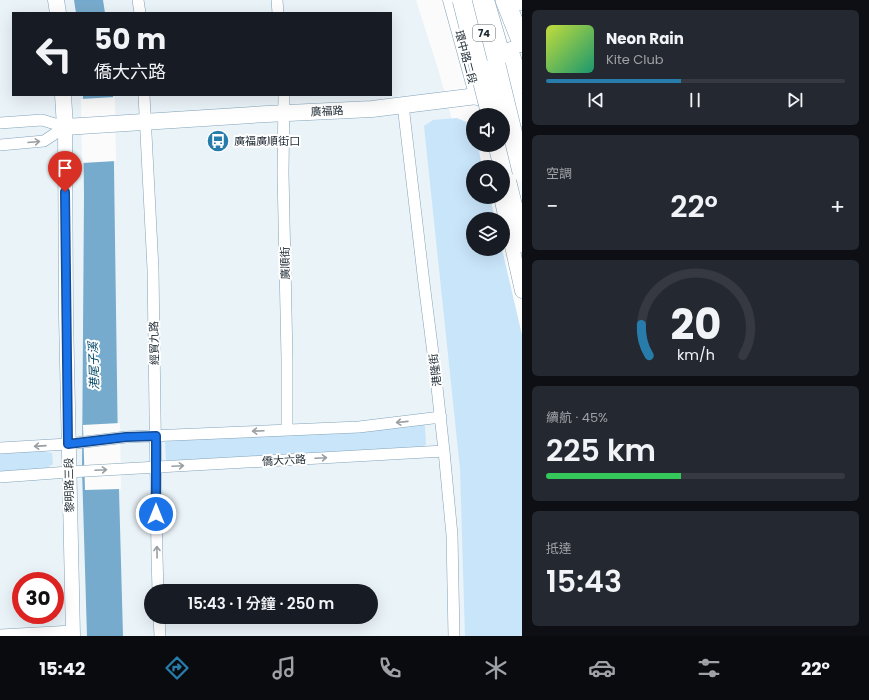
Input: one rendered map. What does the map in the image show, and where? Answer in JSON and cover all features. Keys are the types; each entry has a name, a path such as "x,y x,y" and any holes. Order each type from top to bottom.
{"highway":[{"path":"462,0 489,108"},
{"name":"74","path":"471,0 496,65 522,172"},
{"path":"505,0 522,44"},
{"path":"510,195 522,243"}],"main road":[{"path":"56,0 58,12"},
{"name":"廣福路","path":"65,127 372,109 477,96 519,85"},
{"name":"黎明路三段","path":"63,96 65,127"}],"street":[{"path":"138,0 140,12"},
{"path":"277,0 278,12"},
{"name":"環中路二段","path":"450,0 480,108"},
{"path":"487,0 519,85"},
{"path":"495,0 519,85 522,119"},
{"name":"經貿九路","path":"144,96 138,122 153,269 158,584"},
{"name":"廣順街","path":"284,96 283,173 287,430"},
{"name":"港隆街","path":"403,105 441,417 452,535 454,636"},
{"path":"0,123 42,120 65,127"},
{"path":"0,145 44,141 65,127"},
{"name":"黎明路三段","path":"65,127 66,301 73,443 73,633"},
{"path":"502,204 522,291"},
{"path":"0,448 73,443 126,437 359,427 441,417"},
{"name":"僑大六路","path":"73,472 444,451"},
{"path":"0,477 73,472"},
{"path":"159,624 160,636"},
{"path":"0,635 73,633"}],"shaded area":[{"path":"0,0 416,0 439,72 466,171 466,204 473,204 473,212 466,212 466,256 474,256 522,636 0,636"},
{"path":"457,118 466,122 466,152 479,152 481,160 466,160 466,204 492,204 493,212 466,212 466,256 504,256 522,335 522,636 465,636 460,469 424,126 433,120"},
{"path":"422,423 425,426 426,445 422,447 180,461 166,460 165,442 179,439"},
{"path":"42,451 52,453 53,464 45,469 0,473 0,454"}],"water":[{"path":"74,0 103,0 105,12 76,12"},
{"name":"港尾子溪","path":"83,96 113,96 118,453 123,636 87,636 82,469 84,196"}],"pier":[{"path":"115,97 116,161 82,163 81,99"},
{"path":"120,423 121,489 85,490 83,425"}],"place":[{"name":"廣福廣順街口","path":"218,141"}],"route":[{"path":"65,192 68,444 126,437 156,436 156,514"}]}
